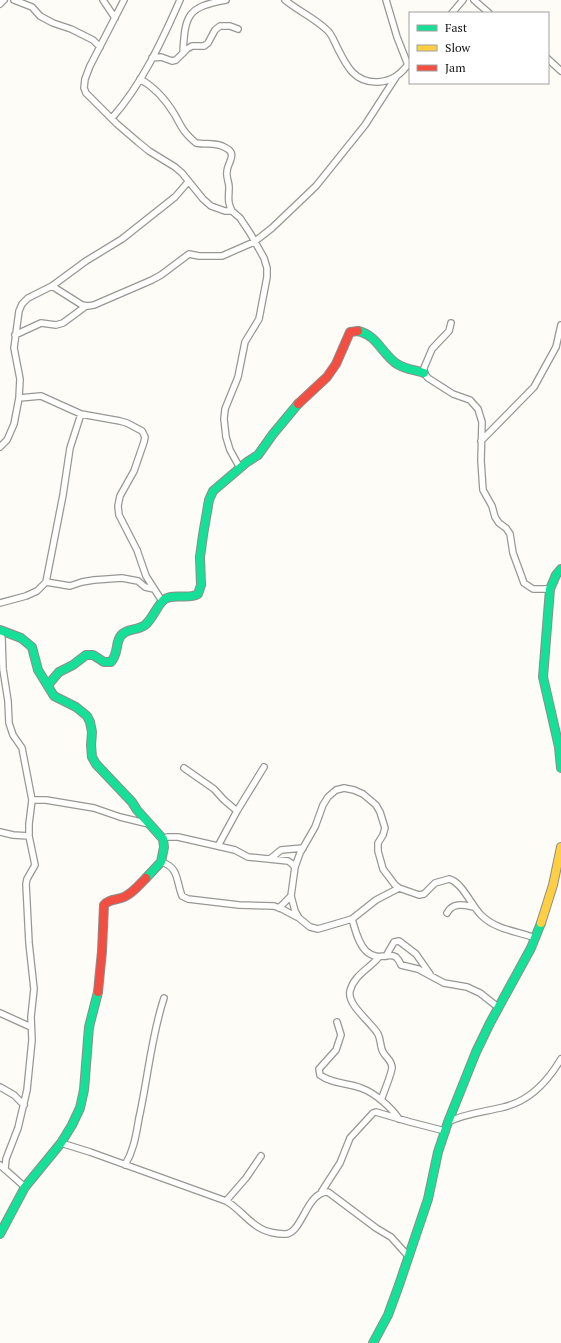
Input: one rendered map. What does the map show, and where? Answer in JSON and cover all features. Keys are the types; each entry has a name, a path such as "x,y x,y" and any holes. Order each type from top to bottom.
{"street":[{"path":"0,4 4,0"},
{"path":"14,0 32,7 40,16 53,23 71,29 93,40 100,47"},
{"path":"103,0 115,18"},
{"path":"124,0 85,79 84,88 86,93 121,128 149,151 175,167 211,206 225,211 232,211"},
{"path":"112,118 127,102 164,38 180,0"},
{"path":"183,53 184,32 188,16 200,7 210,3 226,0"},
{"path":"285,0 327,31 346,64 357,77 362,80 372,82 383,82 396,77 401,74 409,63 397,37 386,0"},
{"path":"453,12 463,0"},
{"path":"474,0 488,12"},
{"path":"152,58 161,57 172,61 176,60 192,46 204,46 208,44 215,30 220,26 230,26 238,29"},
{"path":"549,60 561,71"},
{"path":"15,335 41,323 56,325 63,324 86,306 94,305 161,276 188,254 199,256 222,256 254,242 272,228 316,186 366,125 396,77"},
{"path":"140,79 162,96 175,114 182,129 196,143 216,144 227,148 230,151 232,157 226,173 229,187 228,205 240,218 266,263 266,281 259,319 245,342 235,386 225,409 224,419 226,437 230,450 240,468"},
{"path":"0,447 7,440 14,424 19,398 20,379 15,355 15,335 19,311 22,304 38,292 52,286 86,261 122,239 175,197 188,182"},
{"path":"52,286 86,306"},
{"path":"424,373 424,365 432,349 449,331 451,323"},
{"path":"481,441 534,388 556,347 561,325"},
{"path":"48,685 59,672 74,665 86,655 93,656 104,662 113,660 116,656 118,639 121,635 145,625 162,601 166,598 193,597 200,591 202,580 200,557 209,500 215,488 258,455 273,434 300,402 327,377 336,364 347,337 352,331 366,333 375,340 385,354 397,364 424,373 428,378 452,394 467,399 478,409 482,422 481,473 483,490 499,523 506,528 510,534 513,553 524,583 533,588 550,589"},
{"path":"19,398 41,396 81,414 127,423 141,430 144,434 144,442 140,457 120,496 118,506 119,515 122,522 137,550 142,570 162,601"},
{"path":"0,603 26,596 37,591 46,582 63,495 70,448 81,414"},
{"path":"561,569 556,575 550,589 543,677 560,747 561,768"},
{"path":"46,582 70,586 94,580 122,578 138,581 145,587 154,589"},
{"path":"0,630 21,638 32,647 38,670 54,696 76,707 87,716 92,732 92,757 96,764 132,802 137,810 163,839 164,847 161,862 133,891 119,899 109,900 104,905 98,992 89,1026 84,1090 80,1108 61,1143 25,1187 0,1234"},
{"path":"0,630 2,638 3,669 8,701 9,723 13,735 22,748 32,800 29,836 35,865 27,879 26,884 29,943 34,989 31,1027 32,1040 27,1090 18,1128 6,1159 6,1169"},
{"path":"218,846 264,767"},
{"path":"184,768 214,789 237,811"},
{"path":"399,888 376,900 352,919 318,929 310,927 300,918 295,910 291,896 294,867 315,827 319,813 328,797 336,790 344,788 363,794 373,802 380,812 385,828 378,845 381,863 391,882 399,888 420,895 424,894 435,883 451,879 460,885 474,908 484,918 496,926 535,938"},
{"path":"32,800 46,800 94,808 120,817 149,824"},
{"path":"0,832 29,836"},
{"path":"163,839 167,837 178,837 235,850 248,857 288,861 294,867"},
{"path":"373,1343 388,1315 409,1257 428,1199 438,1152 448,1122 476,1052 531,948 547,906 561,847"},
{"path":"270,859 281,850 303,848"},
{"path":"161,862 172,868 181,893 185,898 260,906 267,905 279,908 300,918"},
{"path":"279,908 291,896"},
{"path":"447,913 452,906 456,905 474,908"},
{"path":"352,919 363,948 376,957 396,957 401,965 418,969 444,982 467,987 480,993 498,1008"},
{"path":"381,1100 391,1070 391,1063 382,1052 378,1035 350,999 350,992 360,974 382,956 394,942 399,941 416,954 432,976"},
{"path":"125,1165 133,1150 146,1088 154,1030 164,998"},
{"path":"0,1013 31,1027"},
{"path":"337,1022 342,1035 336,1050 319,1069 320,1075 332,1081 361,1088 381,1100 392,1109 399,1119"},
{"path":"448,1122 460,1116 506,1107 518,1102 538,1088 561,1059"},
{"path":"0,1087 14,1095 24,1104"},
{"path":"61,1143 226,1201 232,1204 259,1228 285,1234 292,1232 309,1206 322,1191 340,1163 350,1138 369,1116 376,1112 445,1130"},
{"path":"226,1201 246,1178 261,1156"},
{"path":"0,1165 25,1187"},
{"path":"322,1191 328,1192 376,1228 391,1237 409,1257"}],"traffic: fast":[{"path":"358,331 370,336 387,355 400,366 424,373"},
{"path":"48,685 59,672 73,665 86,655 93,655 104,662 111,662 122,634 145,625 151,619 162,601 169,597 194,596 198,594 201,585 200,557 203,535 209,500 213,491 247,462 258,455 298,404"},
{"path":"561,569 556,575 550,589 543,677 559,747 561,768"},
{"path":"0,630 21,638 32,647 38,670 54,696 76,707 87,716 92,732 92,757 96,764 132,802 137,810 163,839 164,847 161,862 146,878"},
{"path":"373,1343 388,1315 399,1285 428,1199 438,1152 448,1122 476,1052 531,948 541,923"},
{"path":"0,1234 25,1187 61,1143 80,1108 84,1090 89,1027 98,992"}],"traffic: slow":[{"path":"541,923 553,885 561,847"}],"traffic: jam":[{"path":"298,404 327,377 336,364 350,332 358,331"},
{"path":"98,992 104,905 127,895 136,889 146,878"}]}
